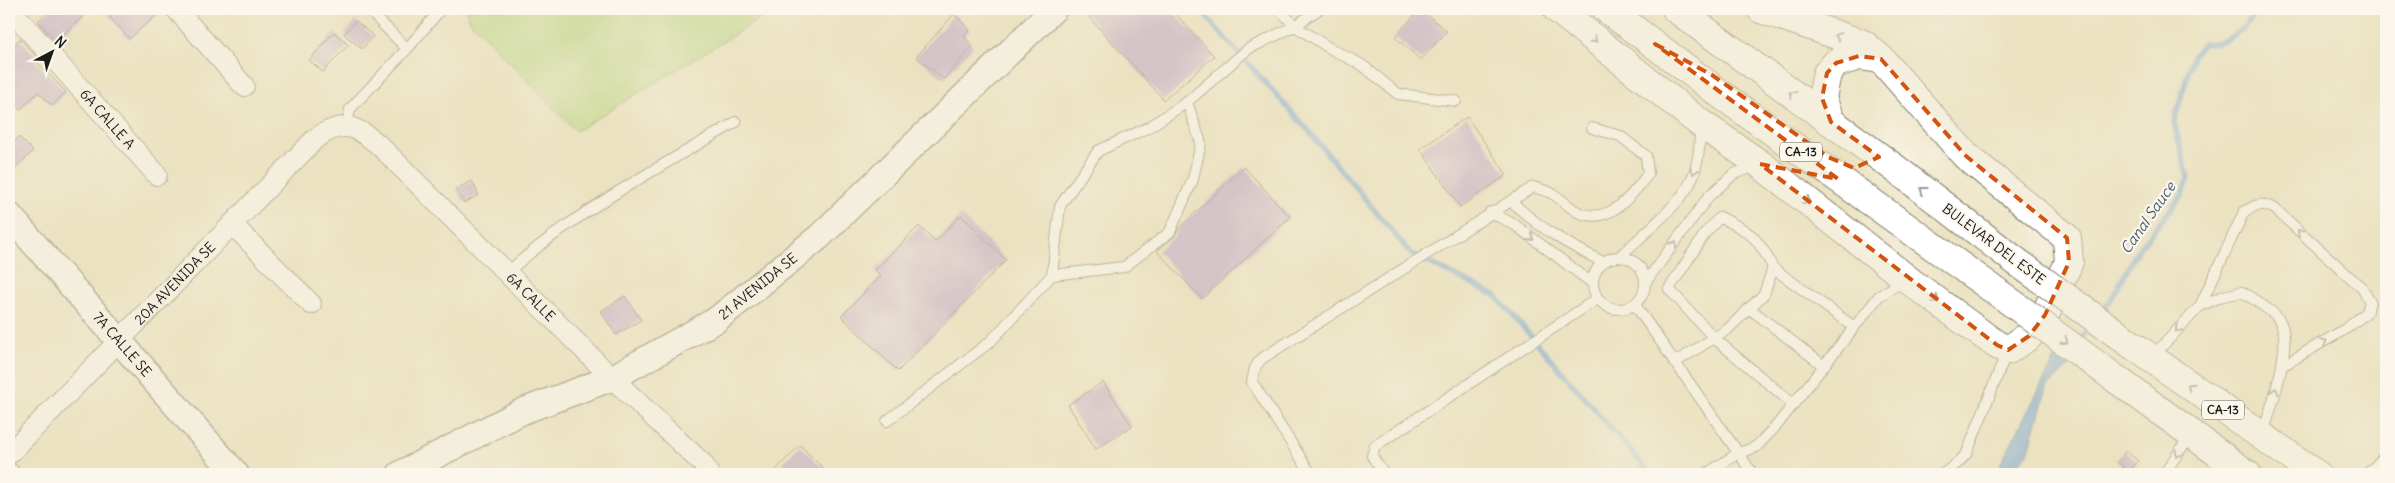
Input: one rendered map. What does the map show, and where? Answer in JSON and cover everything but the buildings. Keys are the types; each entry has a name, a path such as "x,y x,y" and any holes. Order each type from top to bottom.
{"highway":[{"path":"1557,9 1700,124 1760,164 1911,282 1996,345 2008,350 2029,336 2045,315 2069,262 2067,238 1966,156 1881,58 1863,44 1761,9"},
{"name":"CA-13","path":"1607,9 1722,96 2192,433 2219,466 2248,474"},
{"name":"BULEVAR DEL ESTE","path":"1676,9 1877,156 2017,262 2262,438 2316,474"},
{"path":"1655,44 1698,66 1814,148 1847,167 1860,167 1877,156"},
{"path":"1831,122 1822,98 1827,73 1836,63 1859,56 1881,58"},
{"path":"1760,164 1774,164 1795,169 1934,266 1956,263"}],"street":[{"path":"176,9 244,86"},
{"name":"21 AVENIDA SE","path":"400,474 523,411 612,378 716,320 819,237 1054,9"},
{"name":"6A CALLE A","path":"19,18 157,175"},
{"name":"6A CALLE","path":"347,126 365,133 508,272 612,378 703,464 708,474"},
{"name":"20A AVENIDA SE","path":"9,454 316,138 332,127 347,126"},
{"name":"7A CALLE SE","path":"9,215 236,474"},
{"path":"232,224 311,304"}],"lane":[{"path":"368,9 407,49"},
{"path":"347,126 350,109 407,49 441,9"},
{"path":"1280,9 1295,26 1331,49 1362,65 1398,94 1456,101"},
{"path":"887,422 991,341 1052,275 1060,206 1098,151 1149,127 1187,102 1248,49 1295,26 1318,9"},
{"path":"1052,275 1124,266 1170,232 1193,179 1200,143 1187,102"},
{"path":"508,272 524,258 602,202 736,122"},
{"path":"1592,283 1594,275 1603,262 1619,257 1666,213 1691,182 1700,151 1700,124"},
{"path":"1311,474 1252,382 1255,368 1260,359 1490,212 1512,202 1533,187 1551,193 1580,213 1598,215 1614,210 1631,197 1648,174 1646,156 1620,136 1592,128"},
{"path":"1490,212 1514,225 1592,283 1598,299 1611,308 1619,310 1635,305 1641,299 1645,284 1709,196 1734,174 1760,164"},
{"path":"1512,202 1562,242 1603,262"},
{"path":"2200,306 2244,212 2254,204 2267,204 2275,209 2362,288 2370,302 2366,313 2347,328 2282,366"},
{"path":"1793,404 1714,338 1669,289 1706,232 1720,217 1748,230 1763,247 1773,268 1854,327"},
{"path":"1619,257 1634,262 1640,268 1645,284"},
{"path":"1674,363 1728,329 1764,294 1773,268"},
{"path":"1706,474 1737,454 1756,448 1879,296 1895,286 1911,282"},
{"path":"2141,351 2200,306 2222,296 2242,292 2278,317 2285,330 2282,366 2262,438"},
{"path":"1384,474 1372,456 1374,446 1598,299"},
{"path":"1635,305 1737,454 1753,474"},
{"path":"1749,308 1824,366"},
{"path":"1943,474 1959,462 1967,452 2008,350"},
{"path":"2164,474 2192,433"},
{"path":"2367,474 2386,455"}],"highlighted area":[{"path":"1655,44 1712,75 1828,157 1854,168 1879,157 1831,122 1822,98 1827,73 1836,63 1859,56 1881,59 1966,156 2067,238 2069,262 2045,315 2029,336 2008,350 1997,345 1760,164 1838,179"}],"green space":[{"path":"466,9 776,9 576,131 470,21"}],"water":[{"path":"2056,357 2069,366 2047,388 2028,453 2010,474 1995,474"}],"waterway":[{"path":"1199,9 1307,129 1411,254 1496,296 1651,474"},
{"name":"Canal Sauce","path":"2100,314 2111,300 2137,251 2183,194 2188,178 2174,122 2193,56 2203,44 2220,42 2239,32 2255,14 2254,9"},
{"name":"Canal Sauce","path":"2078,342 2091,325"}]}
